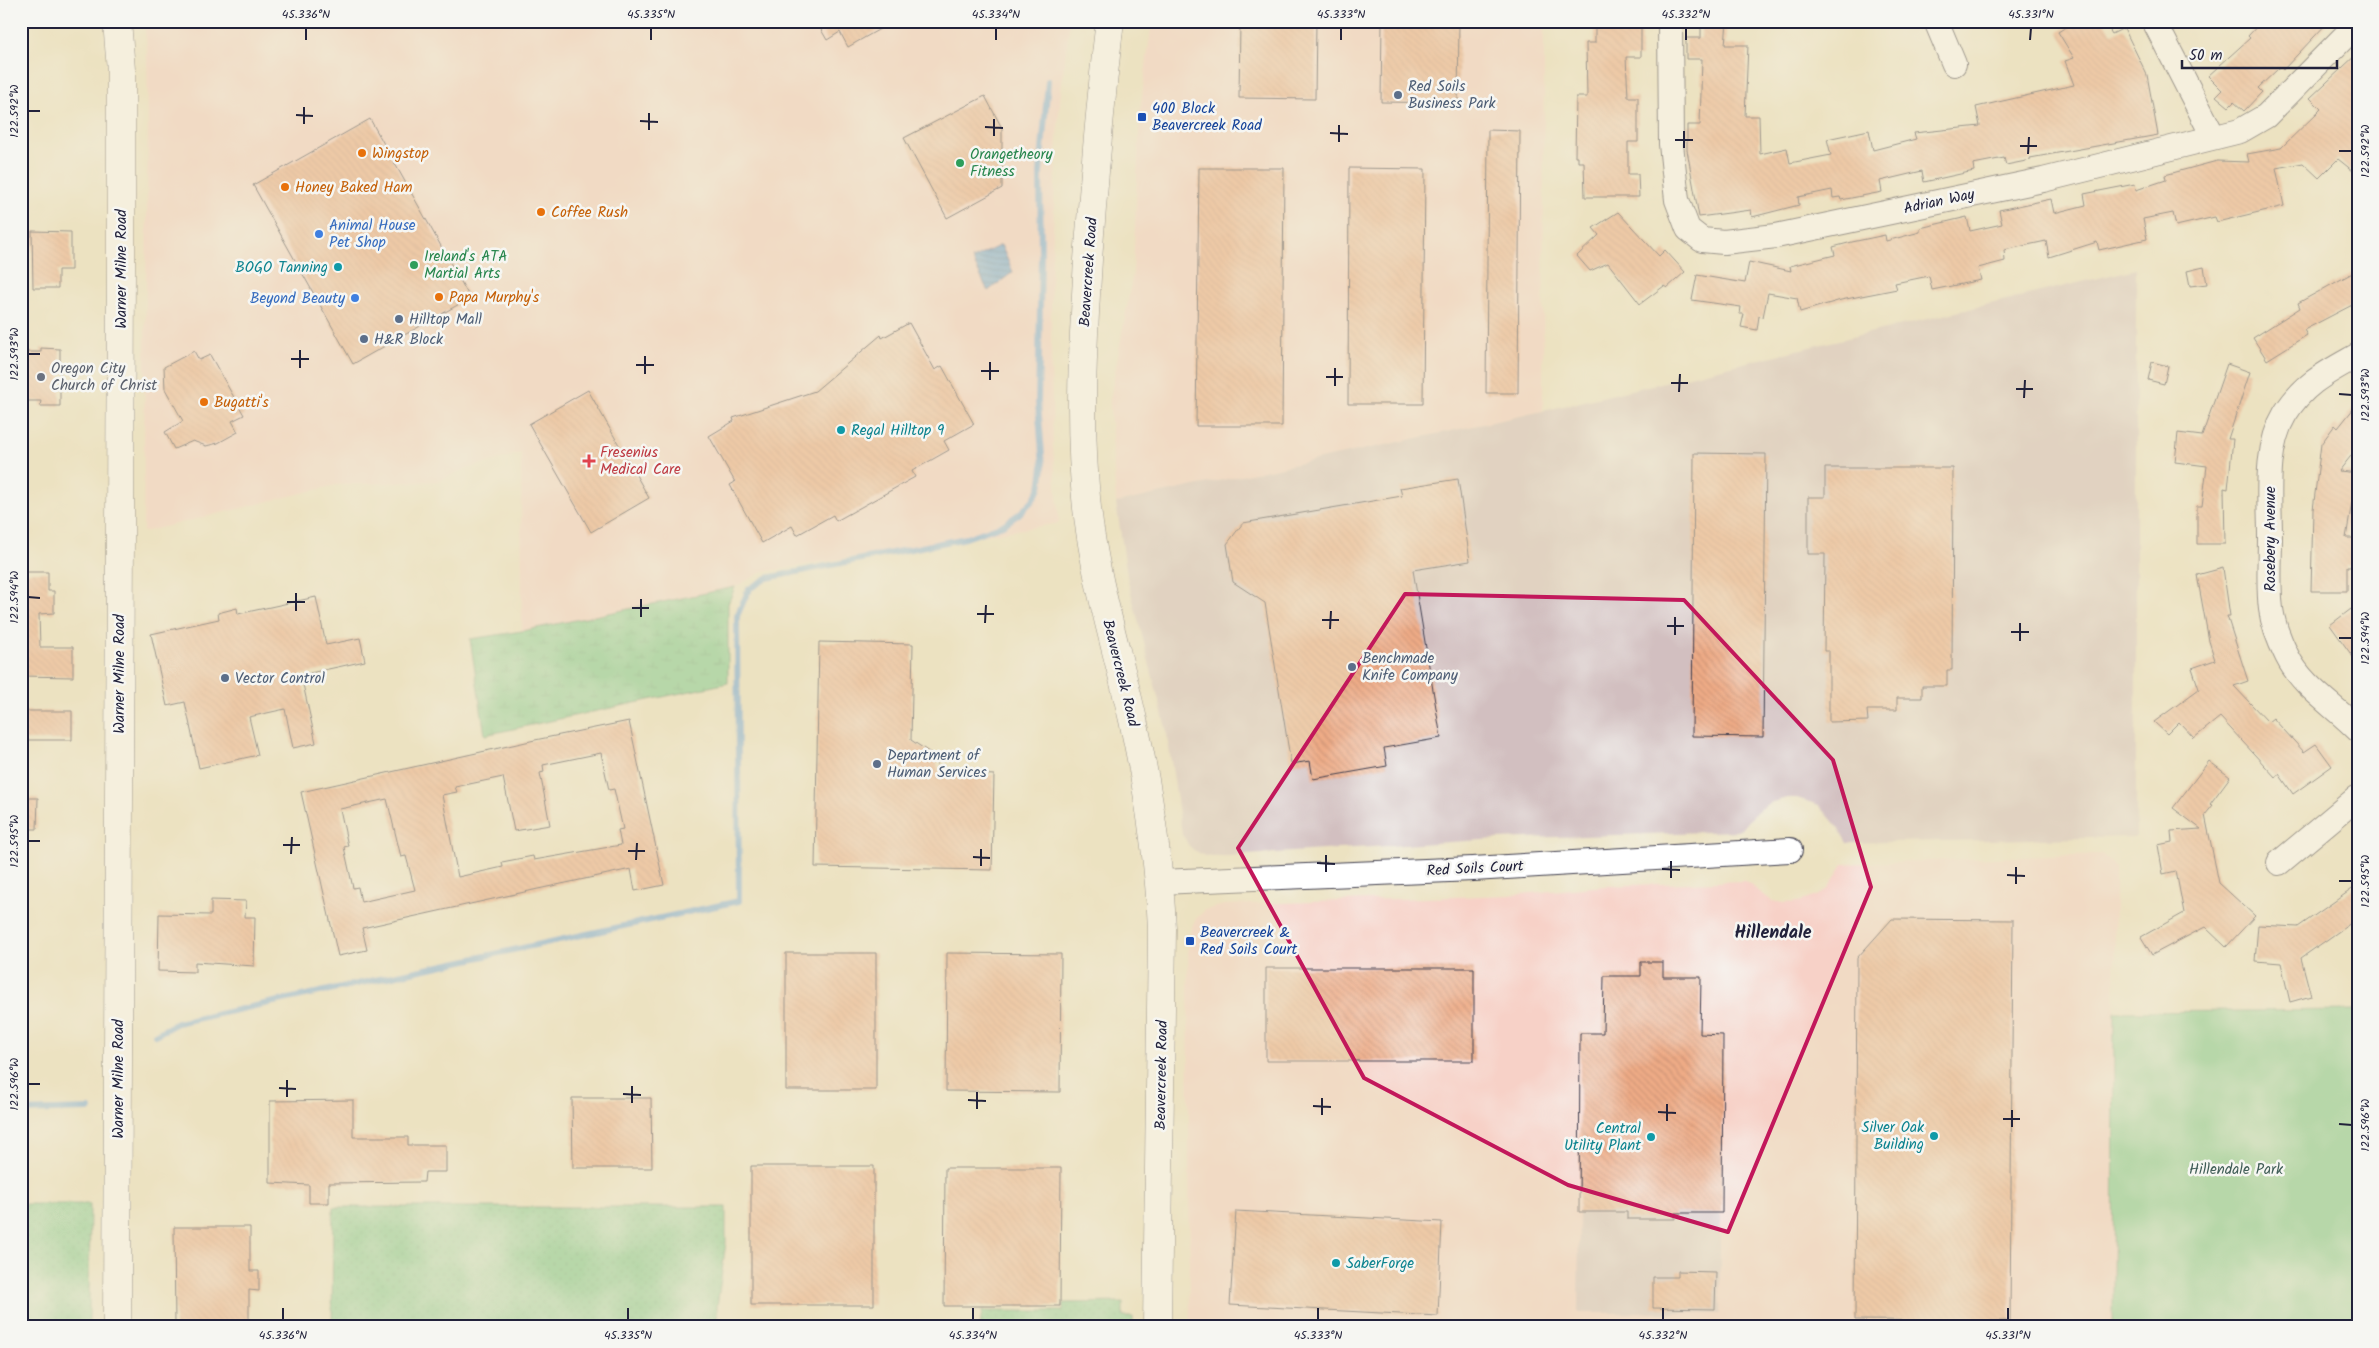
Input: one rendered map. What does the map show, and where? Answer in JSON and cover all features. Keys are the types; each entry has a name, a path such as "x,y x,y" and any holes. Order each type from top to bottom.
{"main road":[{"name":"Warner Milne Road","path":"116,21 120,70 121,191 117,1327"},
{"name":"Beavercreek Road","path":"1110,21 1092,198 1081,385 1082,448 1095,562 1105,613 1133,718 1160,882 1162,929 1157,1327"}],"street":[{"name":"Adrian Way","path":"1670,21 1671,144 1677,200 1688,229 1702,240 1724,242 1785,234 2042,180 2213,136 2240,131 2266,116 2358,23"},
{"path":"1936,21 1954,64"},
{"path":"2154,21 2213,136"},
{"name":"Rosebery Avenue","path":"2358,354 2312,382 2296,397 2284,416 2275,439 2271,464 2269,592 2276,629 2288,657 2310,687 2358,730"},
{"path":"2279,863 2358,797"},
{"name":"Red Soils Court","path":"1160,882 1473,869 1790,850"}],"highlighted area":[{"path":"1405,594 1684,600 1833,760 1871,887 1728,1232 1568,1185 1364,1078 1238,848"}],"shaded area":[{"path":"144,21 1070,21 1057,136 1051,280 1053,447 1059,523 762,572 735,587 522,631 521,453 465,469 438,481 335,485 143,532 148,127 147,47"},
{"name":"Red Soils Business Park","path":"1152,21 1544,21 1543,411 1116,503 1110,401 1133,273 1140,111"},
{"path":"2136,269 2136,837 1847,843 1838,827 1819,805 1797,798 1787,798 1772,802 1756,812 1742,829 1737,831 1498,839 1213,857 1205,856 1190,848 1182,833 1166,728 1128,581 1116,503 1543,411"},
{"path":"2103,854 2115,868 2113,1327 1190,1327 1188,936 1195,920 1205,910 1224,905 1511,895 1604,886 1745,881 1772,901 1785,903 1799,902 1819,895 1829,887 1843,864"},
{"path":"1579,1212 1627,1212 1628,1219 1675,1219 1675,1213 1720,1213 1720,1313 1578,1313"}],"green space":[{"path":"735,587 728,604 728,683 485,735 470,639 522,631"},
{"name":"Hillendale Park","path":"2358,1010 2358,1327 2113,1327 2114,1012"},
{"path":"21,1204 90,1204 89,1327 21,1327"},
{"path":"333,1207 726,1207 726,1243 717,1306 717,1327 332,1327"},
{"path":"1123,1302 1123,1317 1133,1317 1133,1327 980,1327 982,1311 1063,1311 1064,1303"}],"water":[{"path":"1001,245 1013,272 988,291 972,259"}],"building":[{"path":"816,21 894,21 848,47 840,32 827,40"},
{"path":"1240,21 1316,21 1315,99 1239,98"},
{"path":"1382,21 1459,21 1458,103 1381,102"},
{"path":"1595,21 1641,21 1641,57 1626,57 1628,97 1638,97 1638,142 1628,142 1628,174 1638,174 1639,197 1585,197 1584,162 1578,162 1578,157 1575,157 1576,97 1587,97 1586,43 1595,43"},
{"path":"1701,21 1727,21 1725,45 1748,45 1745,116 1759,116 1760,154 1787,148 1790,163 1831,155 1827,139 1869,130 1873,150 1916,139 1914,133 1980,126 1976,107 2074,85 2065,61 2074,58 2058,32 2076,21 2104,21 2112,34 2124,28 2147,75 2158,135 2030,158 2031,160 2006,165 2004,158 1973,164 1974,171 1924,182 1922,171 1880,181 1882,192 1841,200 1840,197 1833,198 1832,190 1798,197 1799,205 1752,217 1751,210 1699,217 1687,150 1687,125 1700,125 1702,59 1686,59 1686,38 1701,38"},
{"path":"2262,21 2329,21 2283,70 2280,67 2258,88 2262,92 2244,111 2234,102 2229,107 2216,96 2222,90 2208,76 2250,38 2248,36"},
{"path":"2358,53 2358,175 2338,159 2319,178 2303,163 2276,168 2284,206 2217,222 2215,217 2176,226 2173,213 2143,219 2147,239 2099,250 2097,242 2049,257 2046,241 2004,250 2005,261 1978,268 1981,280 1932,290 1929,276 1895,283 1897,289 1841,300 1800,312 1797,298 1768,293 1763,317 1759,316 1757,330 1741,327 1744,314 1740,314 1741,307 1692,300 1697,275 1745,283 1749,262 1791,271 1790,266 1835,255 1833,247 1852,242 1885,235 1886,241 1920,232 1920,228 1967,217 1970,231 2002,224 1999,210 2051,199 2054,213 2086,205 2084,194 2135,184 2136,190 2166,180 2165,175 2217,161 2249,162 2247,154 2281,148 2321,109 2310,98"},
{"name":"Orangetheory Fitness","path":"985,96 1002,128 1002,188 947,218 904,138"},
{"path":"370,119 470,298 353,364 253,185"},
{"path":"1488,130 1520,131 1518,393 1486,393"},
{"path":"1199,168 1284,168 1282,426 1196,426"},
{"path":"1349,168 1425,169 1423,404 1348,404"},
{"path":"1618,212 1659,256 1665,250 1685,272 1667,288 1664,286 1640,304 1608,263 1590,271 1577,256 1599,235 1593,228"},
{"path":"32,231 71,232 71,270 58,270 58,288 33,288"},
{"path":"2204,267 2207,284 2190,286 2187,271"},
{"path":"2358,270 2358,302 2304,330 2307,335 2267,360 2253,338 2300,308 2298,303"},
{"name":"Regal Hilltop 9","path":"909,323 935,370 942,366 974,424 944,441 949,450 912,471 915,477 836,521 833,515 797,535 792,526 762,543 730,485 735,482 709,436 734,421 733,418 815,391 881,335 882,338"},
{"name":"Oregon City Church of Christ","path":"41,348 60,349 60,406 40,406 41,401 21,401 21,352 41,352"},
{"name":"Bugatti's","path":"194,351 199,360 210,355 244,415 232,421 238,432 218,443 206,446 193,441 174,449 165,432 183,421 165,389 164,367"},
{"path":"2152,362 2168,366 2164,384 2148,380"},
{"path":"2227,364 2250,372 2228,439 2233,439 2228,489 2224,488 2225,544 2197,544 2197,506 2202,506 2207,466 2175,462 2178,433 2202,436"},
{"name":"Fresenius Medical Care","path":"588,390 649,498 591,532 529,424"},
{"path":"2358,403 2358,447 2339,471 2358,473 2358,503 2352,502 2346,538 2358,538 2358,566 2347,566 2347,591 2311,591 2313,510 2321,444 2335,425 2338,428"},
{"path":"1694,453 1766,454 1763,737 1692,736"},
{"path":"1825,468 1953,468 1952,670 1947,670 1947,686 1922,686 1922,698 1897,698 1897,710 1867,710 1868,721 1829,722 1829,651 1824,651 1825,554 1808,554 1808,497 1825,497"},
{"name":"Benchmade Knife Company","path":"1458,479 1470,561 1413,570 1441,738 1384,748 1387,766 1313,779 1310,761 1291,764 1265,603 1233,582 1227,544 1243,523 1402,496 1400,488"},
{"path":"2223,568 2230,616 2227,616 2248,681 2234,686 2268,722 2273,718 2304,752 2316,744 2332,766 2293,794 2279,774 2276,778 2220,717 2194,738 2179,722 2167,734 2154,722 2199,689 2192,668 2215,660 2209,641 2197,575"},
{"path":"21,572 48,572 48,591 54,591 54,613 39,614 40,647 73,647 73,677 21,676"},
{"name":"Vector Control","path":"316,597 326,645 360,638 365,661 301,675 316,743 293,748 285,709 249,717 258,755 199,768 185,702 167,706 151,634 219,619 218,613 237,608 238,614"},
{"path":"2351,609 2358,618 2358,664 2330,625"},
{"name":"Department of Human Services","path":"819,642 913,644 911,740 935,756 939,772 994,775 992,870 815,867"},
{"path":"21,711 72,711 72,740 21,740"},
{"path":"629,721 664,885 635,891 631,869 538,889 362,928 367,950 338,956 301,792","holes":["601,753 609,790 614,789 623,829 618,830 621,845 534,860 533,856 502,862 503,867 458,877 442,795 457,792 455,787 503,777 514,831 550,825 540,773 544,772 543,765","387,799 401,857 406,856 415,890 361,902 358,887 353,888 344,847 348,846 340,809"]},
{"path":"2209,761 2230,777 2210,804 2213,805 2205,815 2219,883 2255,916 2226,947 2205,927 2152,955 2141,937 2184,913 2176,871 2163,874 2158,845 2172,842 2171,831 2201,829 2173,808"},
{"path":"21,798 38,798 37,829 21,829"},
{"path":"2358,885 2358,918 2301,958 2311,996 2290,1002 2281,963 2255,961 2258,925 2298,927"},
{"path":"211,900 246,901 245,917 255,917 254,966 195,962 195,972 158,971 159,914 211,915"},
{"name":"Silver Oak Building","path":"1892,919 2013,920 2010,1321 1855,1320 1857,958"},
{"path":"786,953 876,953 876,1090 786,1090"},
{"path":"947,953 1061,954 1060,1092 946,1091"},
{"name":"Central Utility Plant","path":"1641,962 1663,962 1663,977 1701,977 1700,1034 1723,1035 1722,1213 1675,1213 1675,1219 1627,1219 1627,1212 1579,1212 1580,1033 1603,1033 1604,976 1641,976"},
{"path":"1266,968 1474,968 1474,1061 1266,1061"},
{"path":"572,1098 651,1098 652,1168 573,1168"},
{"path":"353,1100 353,1137 408,1137 408,1145 446,1145 446,1172 425,1172 424,1182 329,1183 329,1203 309,1203 309,1185 270,1183 270,1101"},
{"path":"751,1166 874,1166 874,1305 751,1305"},
{"path":"945,1168 1061,1168 1060,1306 944,1306"},
{"name":"SaberForge","path":"1236,1211 1442,1222 1438,1316 1230,1305"},
{"path":"174,1227 250,1227 250,1271 259,1271 259,1291 249,1290 249,1327 175,1327"},
{"path":"1678,1271 1716,1272 1715,1309 1653,1308 1653,1277 1678,1277"}],"waterway":[{"path":"155,1035 177,1023 739,901 737,616 749,589 767,578 966,538 1003,525 1019,514 1032,501 1040,488 1043,467 1038,403 1041,258 1040,173 1048,81"},
{"path":"21,1111 90,1109"}],"place":[{"name":"Red Soils Business Park","path":"1398,95"},
{"name":"400 Block Beavercreek Road","path":"1142,117"},
{"name":"Wingstop","path":"362,153"},
{"name":"Orangetheory Fitness","path":"960,163"},
{"name":"Honey Baked Ham","path":"285,187"},
{"name":"Coffee Rush","path":"541,212"},
{"name":"Animal House Pet Shop","path":"319,234"},
{"name":"Ireland's ATA Martial Arts","path":"414,265"},
{"name":"BOGO Tanning","path":"338,267"},
{"name":"Papa Murphy's","path":"439,297"},
{"name":"Beyond Beauty","path":"355,298"},
{"name":"Hilltop Mall","path":"399,319"},
{"name":"H&R Block","path":"364,339"},
{"name":"Oregon City Church of Christ","path":"41,377"},
{"name":"Bugatti's","path":"204,402"},
{"name":"Regal Hilltop 9","path":"841,430"},
{"name":"Fresenius Medical Care","path":"589,461"},
{"name":"Benchmade Knife Company","path":"1352,667"},
{"name":"Vector Control","path":"225,678"},
{"name":"Department of Human Services","path":"877,764"},
{"name":"Beavercreek & Red Soils Court","path":"1190,941"},
{"name":"Silver Oak Building","path":"1934,1136"},
{"name":"Central Utility Plant","path":"1651,1137"},
{"name":"SaberForge","path":"1336,1263"}],"district":[{"name":"Hillendale","path":"1773,932"}]}
